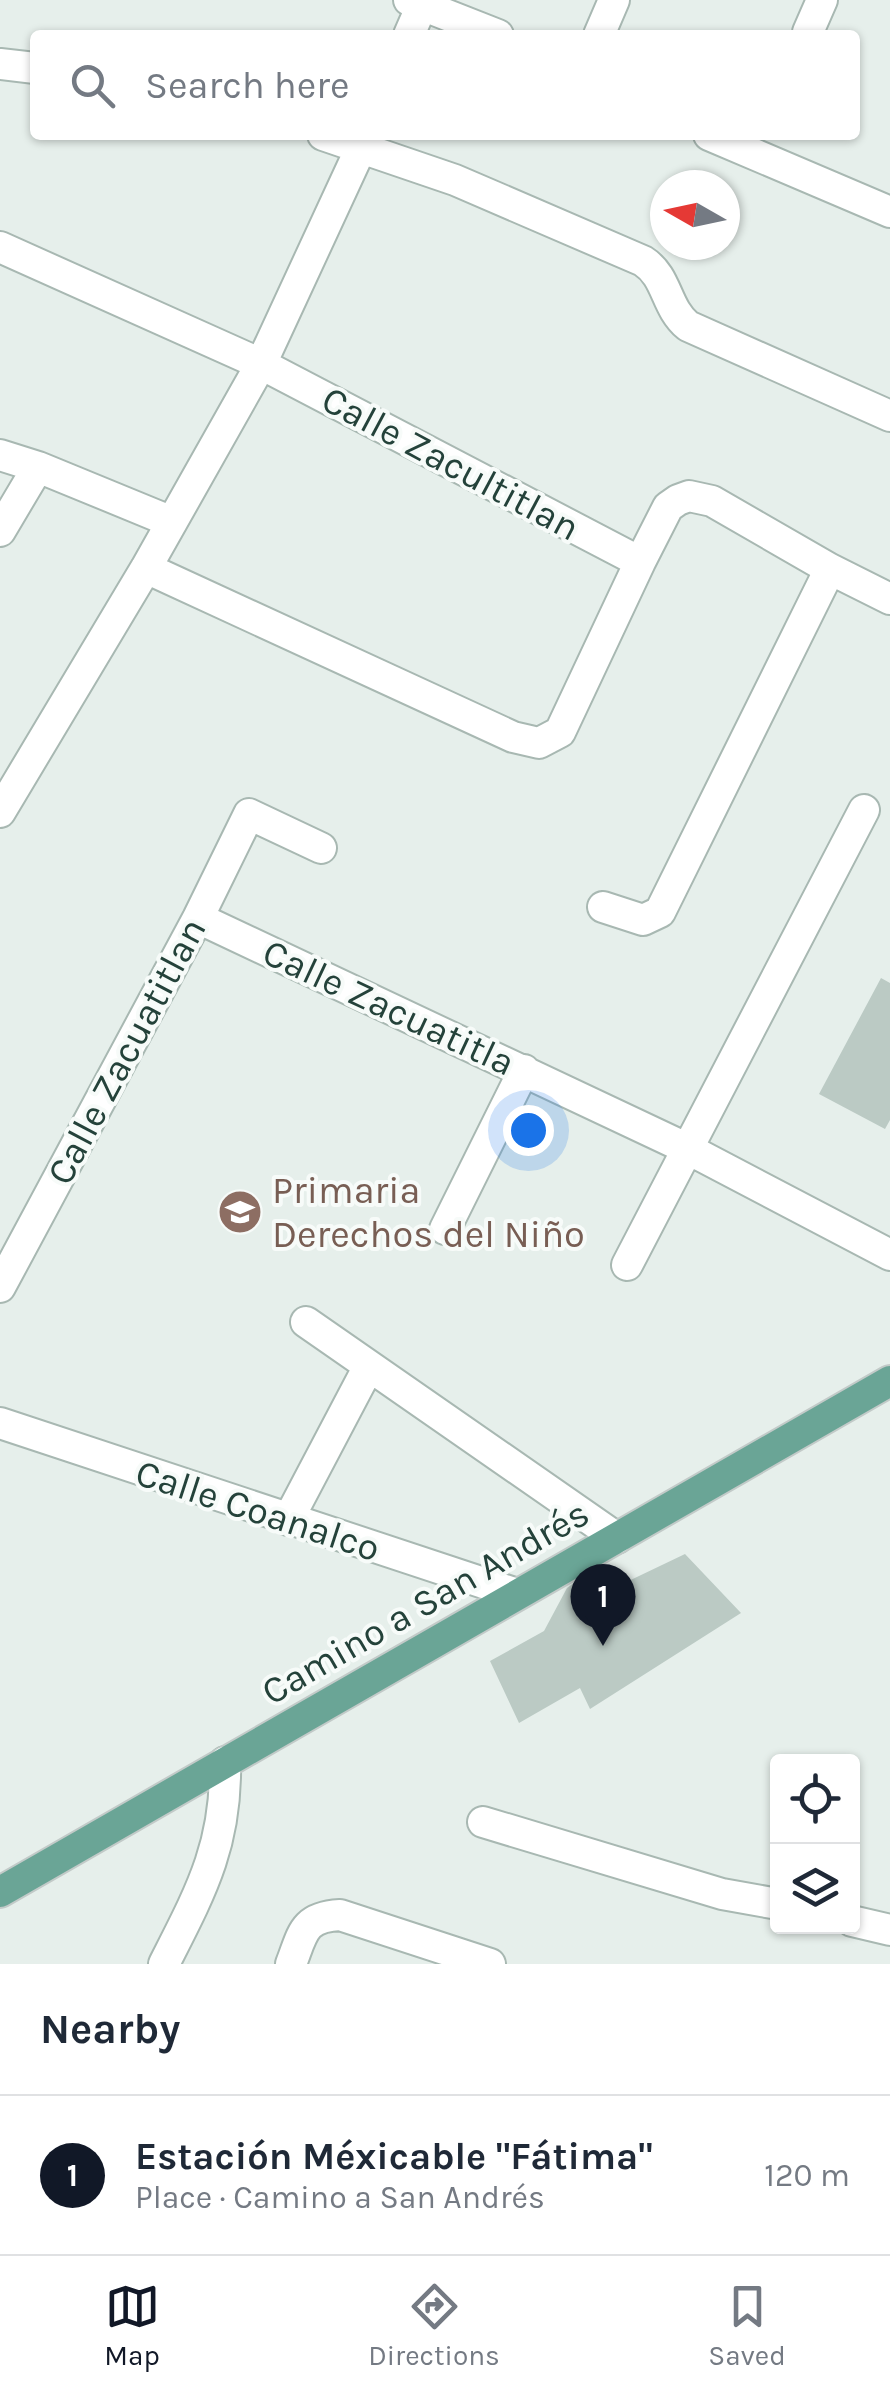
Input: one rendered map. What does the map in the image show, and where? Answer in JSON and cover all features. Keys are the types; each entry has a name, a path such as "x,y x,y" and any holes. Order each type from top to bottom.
{"main road":[{"name":"Camino a San Andrés","path":"0,1892 890,1381"}],"street":[{"path":"601,30 614,0"},
{"path":"809,30 822,0"},
{"path":"410,30 415,2 485,30"},
{"path":"0,64 30,67"},
{"path":"721,140 890,212"},
{"path":"0,812 146,568 261,364 364,141 643,261 660,274 673,310 688,326 890,416"},
{"name":"Calle Zacultitlan","path":"0,247 261,364 640,562"},
{"path":"0,455 172,522"},
{"path":"0,532 38,467"},
{"path":"146,568 513,737 539,743 560,732 668,508 689,496 712,501 890,599"},
{"path":"602,908 644,920 660,912 830,569"},
{"path":"627,1265 864,810"},
{"name":"Calle Zacuatitlan","path":"0,1287 198,918 249,814 321,848"},
{"name":"Calle Zacuatitla","path":"198,918 688,1149 890,1256"},
{"path":"445,1228 524,1070"},
{"path":"306,1322 617,1538"},
{"path":"288,1520 369,1366"},
{"name":"Calle Coanalco","path":"0,1423 518,1594"},
{"path":"164,1964 215,1856 224,1814 225,1762"},
{"path":"483,1822 722,1894 770,1903"},
{"path":"291,1964 308,1924 340,1914 490,1964"},
{"path":"860,1923 890,1930"}],"building":[{"path":"881,978 890,983 890,1120 885,1129 819,1094"},
{"path":"685,1554 741,1613 590,1709 580,1688 519,1723 490,1661 544,1631 567,1588 603,1562 616,1587"}],"place":[{"name":"Primaria Derechos del Niño","path":"240,1212"},
{"name":"Estación Méxicable \"Fátima\"","path":"603,1646"}]}
